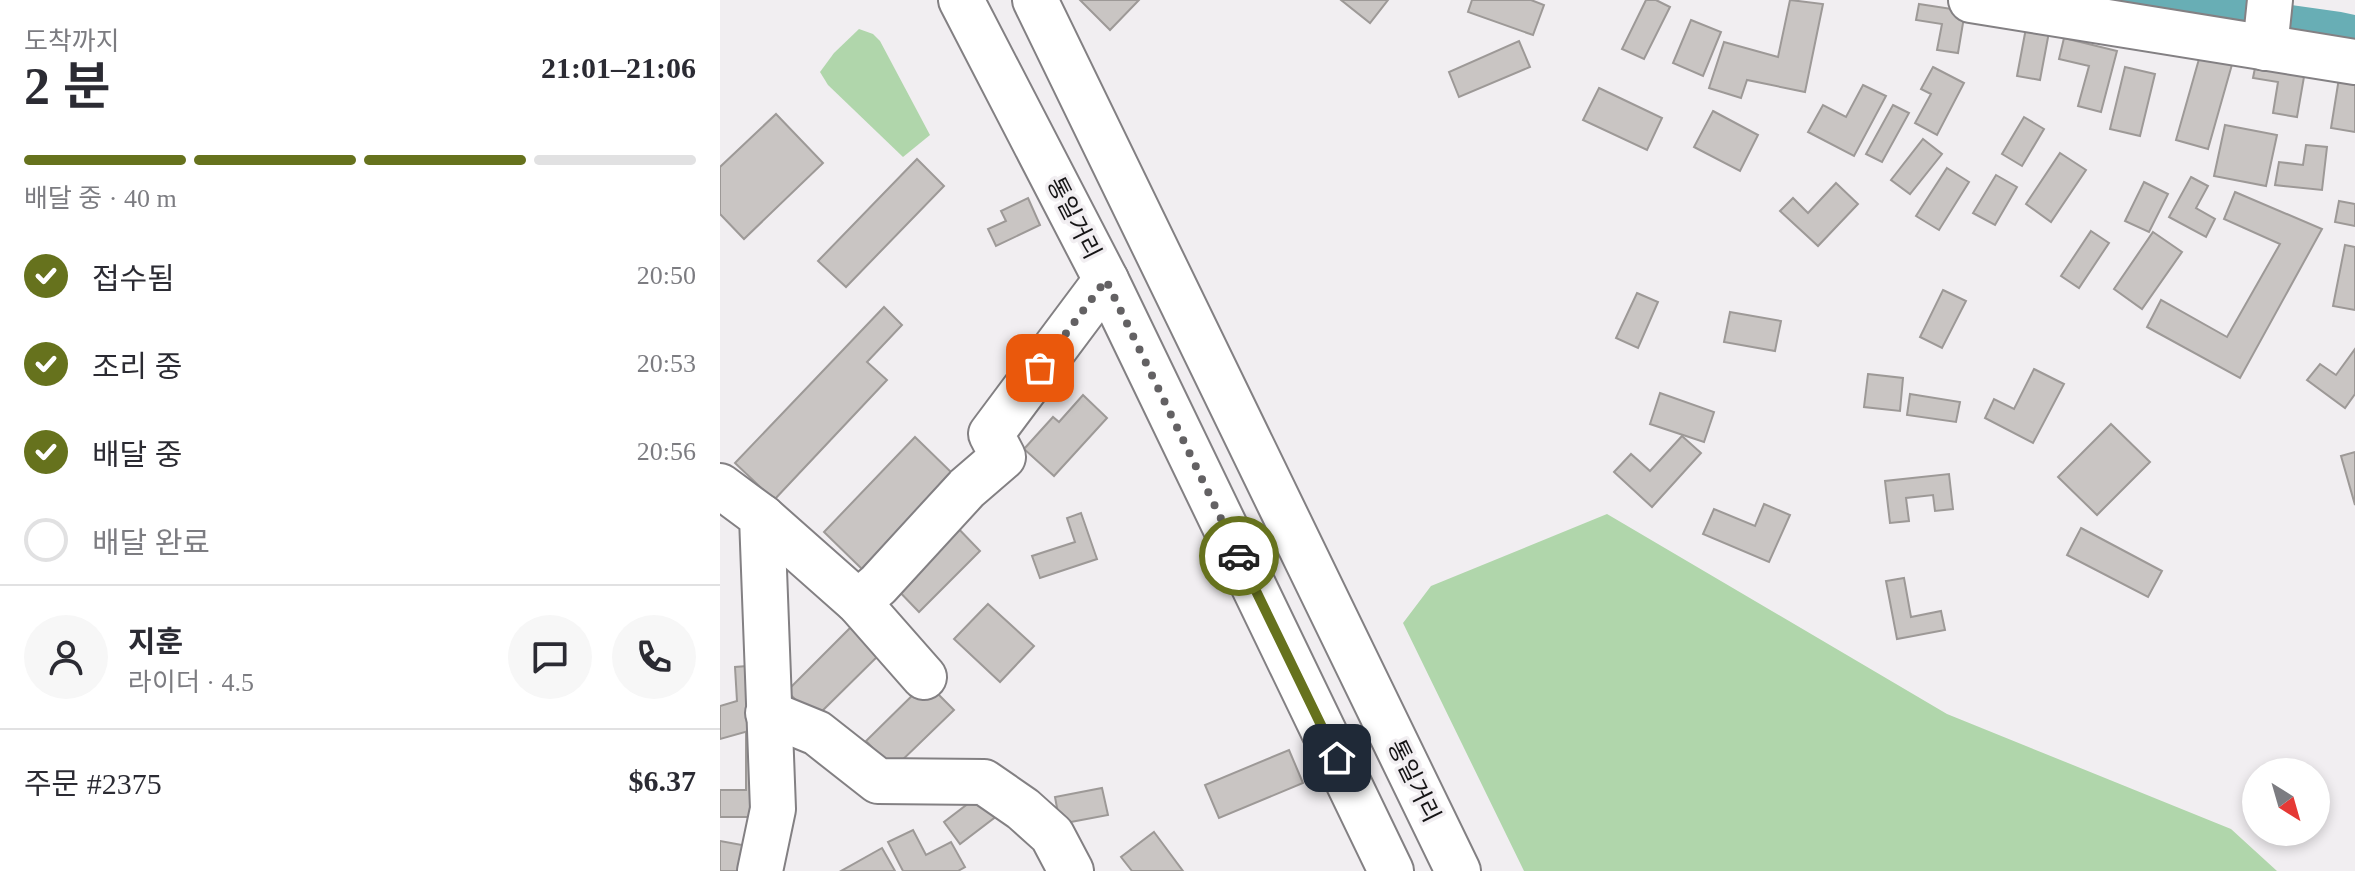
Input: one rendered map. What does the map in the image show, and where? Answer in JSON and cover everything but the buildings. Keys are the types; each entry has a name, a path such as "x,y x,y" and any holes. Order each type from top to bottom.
{"street":[{"name":"통일거리","path":"961,0 1106,280 1391,871"},
{"name":"통일거리","path":"1035,0 1458,871"},
{"path":"1971,0 2267,28 2355,62"},
{"path":"858,602 878,585 967,488 1003,457 991,434 1106,280"},
{"path":"720,486 762,517 858,602 924,677"},
{"path":"760,871 773,809 762,517"},
{"path":"768,713 817,733 878,781 984,782 1023,809 1052,835 1071,871"}],"green space":[{"path":"859,29 873,34 880,41 930,135 903,157 828,85 820,72"},
{"path":"1607,514 1947,714 2231,829 2242,839 2242,846 2250,846 2277,871 1524,871 1403,623 1431,586"}],"water":[{"path":"2066,0 2255,0 2341,12 2355,15 2355,46"}],"way so far":[{"path":"1040,368 1106,280 1239,556"}],"route":[{"path":"1239,556 1337,758"}]}
